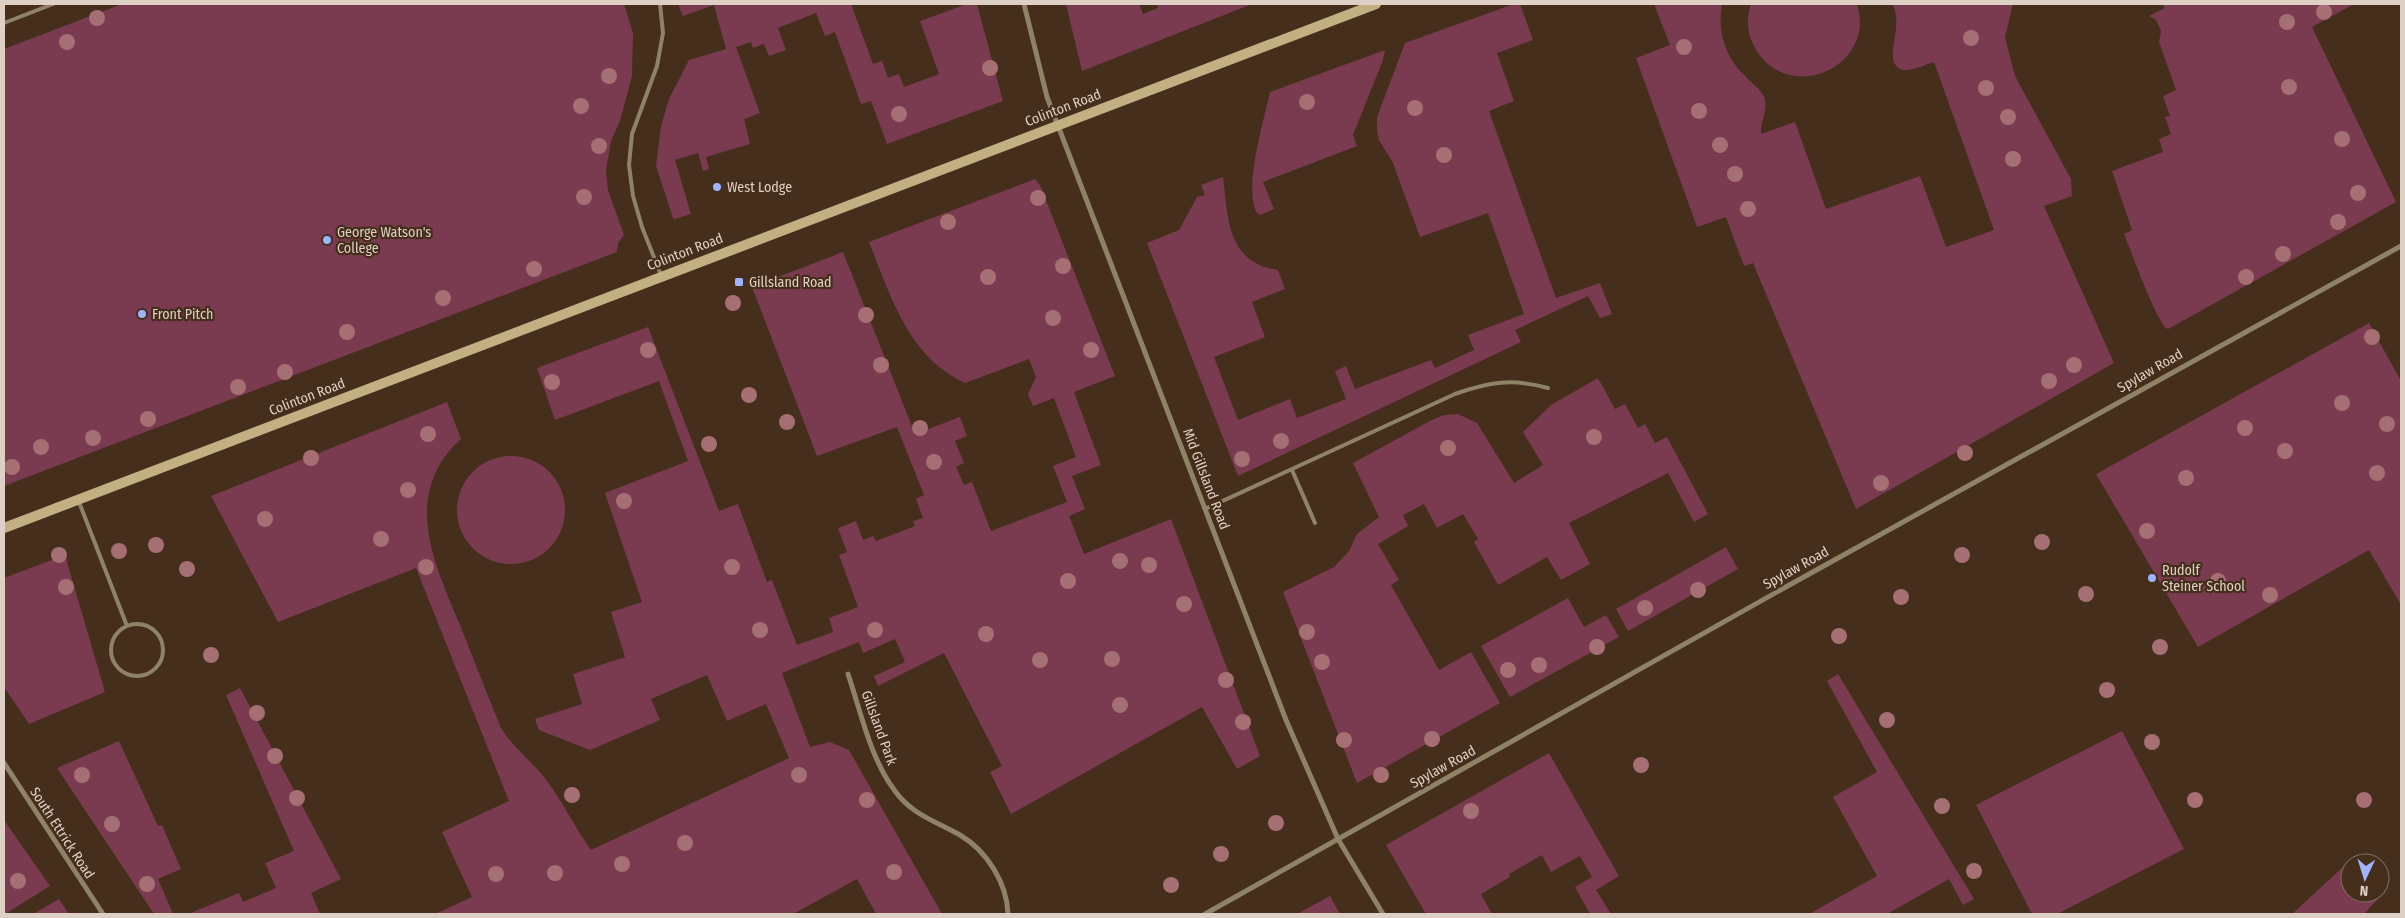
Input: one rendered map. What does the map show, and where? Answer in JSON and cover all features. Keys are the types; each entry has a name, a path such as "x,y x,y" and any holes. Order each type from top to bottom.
{"street":[{"name":"Mid Gillsland Road","path":"1024,4 1047,97 1286,720 1338,839"},
{"name":"Colinton Road","path":"4,528 660,275 1376,4"},
{"name":"Spylaw Road","path":"1204,914 1784,588 2401,246"},
{"name":"Gillsland Park","path":"848,674 883,774 908,805 919,814 962,836 988,860 1004,893 1008,914"},
{"name":"South Ettrick Road","path":"4,763 103,914"},
{"path":"1338,839 1383,914"}],"lane":[{"path":"4,23 53,4"},
{"path":"660,4 663,33 657,66 632,134 629,165 633,196 660,275"},
{"path":"1205,509 1454,394 1476,386 1487,383 1516,382 1548,388"},
{"path":"1292,470 1315,523"},
{"path":"78,499 127,626"},
{"path":"144,625 158,635 162,642 162,660 150,673 133,676 125,673 114,661 112,644 120,630 127,626 144,625"}],"shaded area":[{"name":"Front Pitch","path":"122,4 624,4 633,33 632,76 620,121 611,141 606,170 608,190 624,235 618,243 617,252 4,486 4,49"},
{"path":"678,4 851,4 873,64 882,61 888,78 899,74 904,87 939,74 920,21 967,4 977,4 1003,101 887,144 871,101 861,104 835,32 825,36 816,13 778,28 786,50 769,56 764,44 753,48 751,42 736,47 760,113 744,119 750,144 706,157 709,169 703,171 698,153 675,160 691,214 675,219 673,218 656,166 661,126 669,99 689,60 726,49 714,5 683,16"},
{"path":"1066,4 1139,4 1143,14 1158,8 1157,4 1252,4 1082,71"},
{"path":"1514,4 1520,4 1533,40 1497,53 1514,101 1489,111 1556,298 1600,283 1612,314 1600,318 1588,296 1515,330 1521,342 1238,476 1147,243 1179,230 1197,197 1205,195 1201,185 1223,177 1229,223 1233,236 1240,248 1249,258 1261,266 1278,270 1285,289 1252,302 1265,337 1214,357 1238,420 1290,399 1297,418 1346,399 1335,371 1346,366 1355,389 1431,360 1435,368 1474,350 1468,335 1524,314 1488,213 1420,237 1393,163 1379,140 1377,117 1405,43"},
{"path":"1654,4 1722,4 1722,34 1728,53 1739,70 1764,97 1766,106 1761,134 1795,122 1826,209 1920,176 1946,247 1994,230 1934,62 1908,70 1898,68 1895,64 1893,52 1896,13 1893,4 2013,4 2005,37 2015,76 2071,179 2072,196 2044,206 2114,363 1856,509 1753,263 1744,266 1726,217 1697,227 1636,58 1670,45"},
{"path":"1751,4 1857,4 1860,26 1854,46 1842,61 1826,71 1807,76 1788,74 1770,65 1755,48 1748,26"},
{"path":"2162,4 2354,4 2312,27 2396,202 2168,329 2163,325 2151,302 2124,234 2132,230 2112,171 2163,152 2159,139 2171,134 2165,117 2170,116 2163,96 2176,90 2159,42 2161,31 2156,20 2149,16 2165,8"},
{"path":"1385,50 1383,60 1353,135 1357,146 1263,182 1274,209 1260,215 1257,213 1253,202 1253,172 1270,92"},
{"path":"1035,179 1040,185 1115,376 1074,392 1101,465 1072,476 1085,509 1069,516 1084,554 1171,519 1260,756 1237,769 1202,707 1011,814 990,772 1002,766 944,653 878,686 874,676 905,662 895,639 863,653 859,642 782,673 810,747 830,742 849,750 942,914 876,914 857,879 793,914 435,914 472,897 442,832 509,801 416,568 278,622 211,496 447,402 461,439 447,453 437,470 430,489 427,509 433,554 448,597 501,728 511,742 547,781 591,850 789,758 766,704 727,721 707,675 651,699 660,720 590,750 539,730 535,719 582,704 573,674 625,657 611,612 642,602 605,493 688,461 659,381 555,420 537,368 648,327 719,511 738,504 767,582 772,580 797,645 833,632 829,618 858,607 839,555 847,552 838,528 856,521 863,540 873,536 876,541 915,526 913,521 923,518 916,499 924,495 897,427 817,456 752,287 843,252 915,434 960,417 967,436 955,441 964,463 956,467 964,485 972,482 991,531 1067,502 1053,466 1076,457 1054,398 1033,406 1028,394 1036,377 1029,359 965,383 946,372 929,358 904,323 885,283 869,242"},
{"path":"2369,323 2401,381 2401,605 2369,550 2198,647 2096,474"},
{"path":"1598,378 1615,409 1625,404 1638,428 1645,424 1655,443 1667,437 1708,514 1694,522 1668,473 1569,523 1590,564 1561,580 1547,557 1498,585 1474,542 1478,539 1463,514 1437,528 1424,504 1403,515 1408,526 1378,544 1399,580 1391,585 1439,670 1471,652 1500,703 1357,783 1283,592 1334,567 1349,551 1357,534 1379,517 1353,463 1430,421 1444,415 1458,414 1477,423 1514,483 1543,465 1523,432 1551,405"},
{"path":"511,456 532,460 549,472 561,489 565,510 561,531 549,548 532,560 511,564 490,560 473,548 461,531 457,510 461,489 473,472 490,460"},
{"path":"1726,547 1738,569 1628,631 1616,609"},
{"path":"65,555 105,692 29,724 4,687 4,578"},
{"path":"1568,598 1584,627 1606,615 1619,637 1510,697 1481,646"},
{"path":"1838,674 1974,899 1963,905 1949,879 1887,914 1809,914 1877,876 1833,797 1877,772 1827,681"},
{"path":"240,688 341,879 311,893 320,914 188,914 239,893 243,902 276,888 265,863 294,851 226,695"},
{"path":"2122,731 2184,849 2057,914 2032,914 1976,805"},
{"path":"119,741 158,826 162,825 181,869 158,879 173,914 154,914 57,768"},
{"path":"1549,753 1619,876 1596,890 1611,914 1590,914 1575,887 1592,877 1580,856 1551,872 1542,855 1509,874 1510,877 1481,894 1492,914 1426,914 1386,845"},
{"path":"4,820 50,886 5,914 4,914"},
{"path":"2340,870 2340,903 2374,903 2364,914 2292,914"},
{"path":"1330,896 1340,914 1297,914"},
{"path":"59,899 69,914 33,914"}],"place":[{"name":"West Lodge","path":"717,187"},
{"name":"George Watson's College","path":"327,240"},
{"name":"Gillsland Road","path":"739,282"},
{"name":"Front Pitch","path":"142,314"},
{"name":"Rudolf Steiner School","path":"2152,578"}]}
